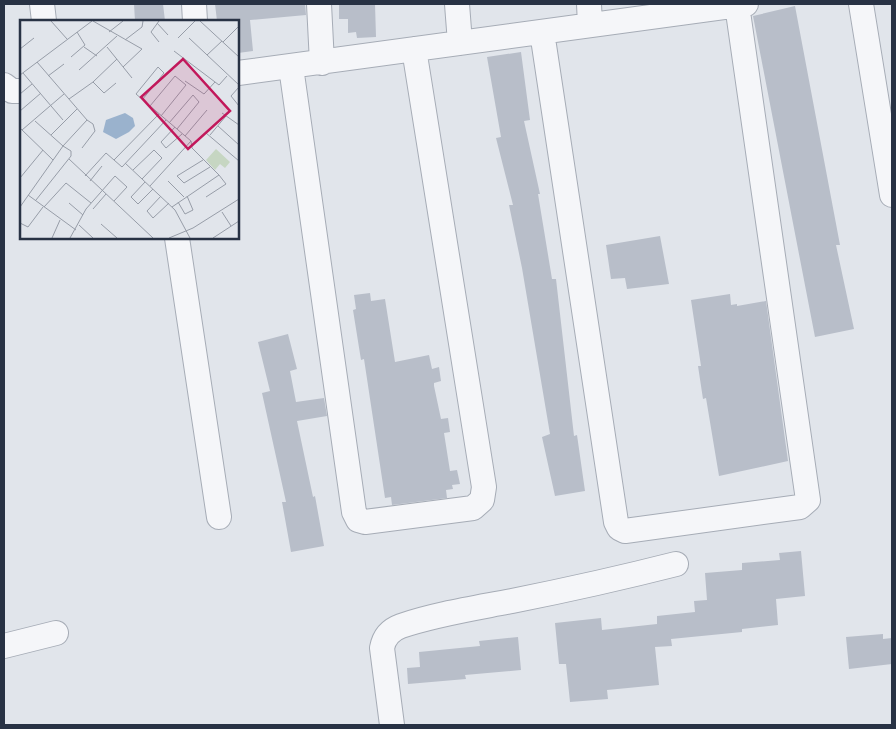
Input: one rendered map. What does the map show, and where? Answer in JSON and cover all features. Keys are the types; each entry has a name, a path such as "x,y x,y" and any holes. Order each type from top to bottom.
{"street":[{"path":"42,4 44,20"},
{"path":"194,4 196,20"},
{"path":"319,4 322,63"},
{"path":"457,4 460,43"},
{"path":"239,73 291,68 542,32 590,14 742,4 808,500 800,507 625,531 619,528 616,522 542,32"},
{"path":"860,4 892,195"},
{"path":"291,68 354,512 358,520 365,522 473,508 482,500 484,487 414,49"},
{"path":"4,85 12,91 20,91"},
{"path":"177,239 219,517"},
{"path":"392,725 382,648 384,639 390,632 400,626 462,611 602,583 676,564"},
{"path":"4,646 56,633"}],"building":[{"path":"134,4 163,4 165,20 135,20"},
{"path":"215,4 305,4 306,15 250,20 253,51 239,53 239,20 217,20"},
{"path":"339,4 375,4 376,37 357,38 356,32 348,33 348,19 339,19"},
{"path":"795,6 840,245 836,245 854,329 815,337 753,16"},
{"path":"521,52 530,120 524,121 540,194 538,194 552,279 556,279 574,436 577,435 585,491 555,496 542,437 550,434 522,268 509,205 513,205 496,138 501,137 487,57"},
{"path":"660,236 669,284 627,289 625,278 611,279 606,245"},
{"path":"370,293 371,301 385,299 395,362 429,355 432,369 439,367 441,381 434,383 434,386 441,419 448,418 450,432 444,433 450,471 457,470 460,484 452,485 453,489 446,490 447,498 392,505 391,497 385,498 364,359 361,360 353,310 356,309 354,295"},
{"path":"730,294 731,305 737,304 737,306 766,301 788,461 719,476 706,398 703,399 698,366 701,366 691,300"},
{"path":"288,334 297,369 290,371 296,402 324,398 327,416 297,421 313,497 315,496 324,546 291,552 282,502 286,502 262,393 270,391 258,342"},
{"path":"801,551 805,596 776,599 778,625 742,629 742,632 671,639 672,646 655,647 659,685 607,690 608,699 570,702 566,664 559,664 555,623 601,618 602,630 657,624 657,616 695,612 694,601 707,600 705,573 742,570 742,563 780,560 779,553"},
{"path":"883,634 883,639 892,638 892,664 849,669 846,637"},
{"path":"518,637 521,670 465,675 466,679 408,684 407,668 420,667 419,652 480,646 479,641"}]}
